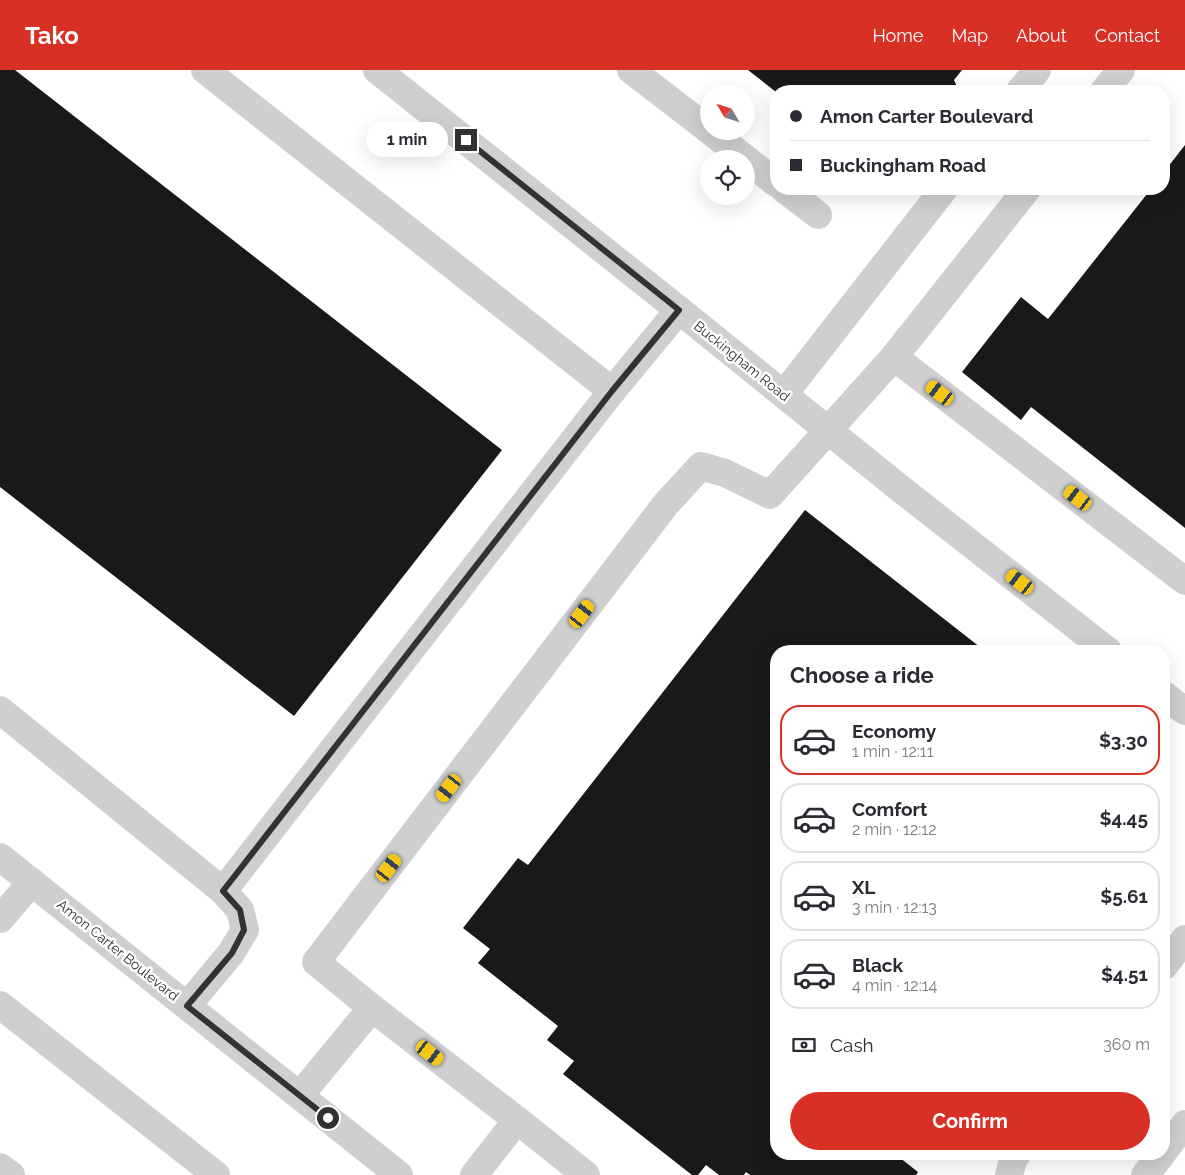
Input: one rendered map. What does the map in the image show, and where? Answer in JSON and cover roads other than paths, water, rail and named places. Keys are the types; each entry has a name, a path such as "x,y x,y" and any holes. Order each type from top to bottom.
{"street":[{"path":"205,70 612,391"},
{"path":"631,70 700,124"},
{"path":"1025,85 1037,70"},
{"path":"1109,85 1121,70"},
{"name":"Buckingham Road","path":"388,73 902,490 1100,645"},
{"path":"721,140 734,150"},
{"path":"755,166 770,178"},
{"path":"792,195 818,215"},
{"path":"784,394 939,195"},
{"path":"586,1175 316,962 666,504 701,466 726,473 770,496 894,357 1022,195"},
{"path":"223,891 612,391 679,310"},
{"path":"894,357 1185,581"},
{"path":"0,710 223,891 240,910 244,930 232,953 187,1006"},
{"name":"Amon Carter Boulevard","path":"0,857 399,1175"},
{"path":"0,919 32,882"},
{"path":"1170,958 1185,939"},
{"path":"0,1004 216,1175"},
{"path":"300,1095 372,1008"},
{"path":"474,1175 517,1120"},
{"path":"1170,1147 1185,1124"},
{"path":"1009,1175 1013,1160"},
{"path":"0,1166 11,1175"}]}
